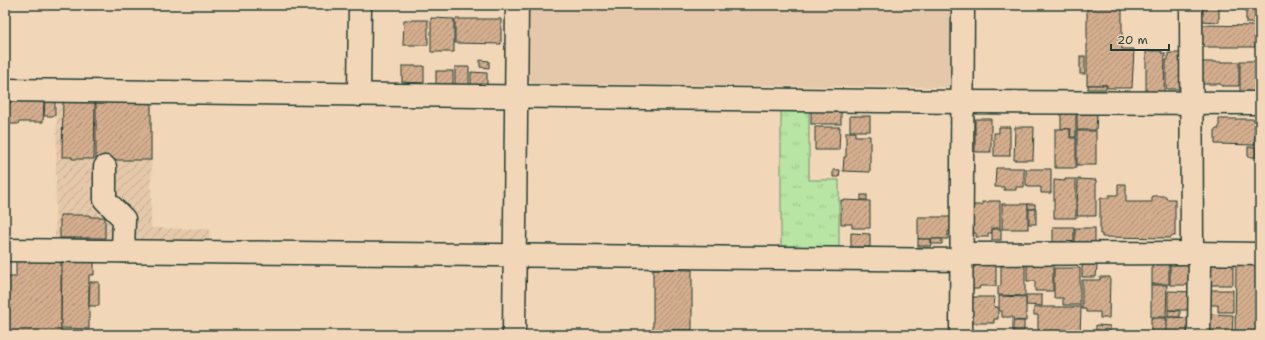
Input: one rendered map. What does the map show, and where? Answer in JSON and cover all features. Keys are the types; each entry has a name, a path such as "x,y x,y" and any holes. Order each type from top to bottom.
{"street":[{"path":"359,95 360,5"},
{"path":"514,335 517,5"},
{"path":"961,335 963,5"},
{"path":"1191,5 1191,102 1199,335"},
{"path":"5,90 962,102 1260,103"},
{"path":"105,167 105,200 124,219 124,252"},
{"path":"5,250 514,255 962,257 1196,253 1260,254"}],"shaded area":[{"path":"528,5 953,5 952,81 947,87 533,84 527,80"},
{"path":"57,98 152,99 151,228 210,229 209,242 55,241"}],"green space":[{"path":"781,107 809,107 809,180 839,180 839,247 781,246"}],"building":[{"path":"1087,5 1122,5 1122,49 1134,49 1132,88 1107,88 1107,85 1087,85"},
{"path":"1201,5 1219,5 1219,22 1201,21"},
{"path":"1246,5 1255,5 1255,23 1246,23"},
{"path":"1257,5 1260,5 1260,17 1257,17"},
{"path":"431,18 454,19 454,52 431,52"},
{"path":"455,19 501,19 501,44 455,43"},
{"path":"404,20 428,20 428,45 403,45"},
{"path":"1202,25 1255,26 1255,47 1202,47"},
{"path":"1146,51 1162,51 1161,53 1165,53 1164,94 1146,94"},
{"path":"1168,53 1183,53 1181,89 1167,89 1166,87 1166,60 1168,60"},
{"path":"1080,56 1085,56 1085,74 1080,74"},
{"path":"480,60 489,61 489,68 480,67"},
{"path":"1240,61 1256,61 1256,93 1240,93"},
{"path":"1200,62 1239,62 1239,86 1200,84"},
{"path":"402,66 424,66 424,83 402,82"},
{"path":"455,67 469,67 469,87 455,87"},
{"path":"436,71 453,71 453,87 436,87"},
{"path":"471,72 487,73 487,87 471,87"},
{"path":"1088,85 1106,85 1106,89 1088,89"},
{"path":"5,99 44,99 43,122 19,122 18,124 5,124"},
{"path":"63,99 95,99 94,159 72,159 72,157 62,157"},
{"path":"96,99 151,99 151,160 96,160"},
{"path":"45,101 55,101 55,116 44,116"},
{"path":"811,108 841,108 841,124 811,124"},
{"path":"1061,111 1076,111 1076,137 1070,137 1071,129 1061,129"},
{"path":"1077,114 1097,114 1096,130 1077,130"},
{"path":"850,116 870,116 870,131 850,131"},
{"path":"975,119 991,119 991,152 975,152"},
{"path":"1219,119 1255,119 1255,145 1215,144 1215,129 1219,129"},
{"path":"815,127 840,127 839,150 815,150"},
{"path":"999,127 1010,127 1010,156 994,156 994,133 999,133"},
{"path":"1015,127 1034,127 1033,160 1014,160"},
{"path":"1055,129 1070,129 1070,138 1076,138 1076,168 1055,168"},
{"path":"1077,131 1096,131 1096,165 1077,165"},
{"path":"846,132 855,132 855,136 870,136 870,172 843,171 844,157 846,157"},
{"path":"1258,133 1260,133 1260,170 1258,170"},
{"path":"1248,147 1256,147 1256,157 1248,157"},
{"path":"996,168 1024,168 1024,187 1016,187 1016,190 1004,190 1004,187 995,187"},
{"path":"1026,169 1051,169 1051,193 1041,193 1041,187 1028,187 1028,185 1026,185"},
{"path":"833,170 840,170 839,177 833,177"},
{"path":"1065,179 1076,179 1076,218 1054,218 1054,180 1065,181"},
{"path":"1078,179 1096,180 1096,216 1077,216"},
{"path":"1118,184 1126,184 1126,202 1152,202 1152,196 1166,196 1166,199 1175,199 1175,236 1171,236 1171,238 1102,237 1102,234 1100,234 1100,199 1109,198 1109,195 1118,195"},
{"path":"861,195 867,195 867,200 861,200"},
{"path":"841,200 870,201 870,228 852,228 852,224 841,224"},
{"path":"1000,201 1000,228 992,228 992,233 988,233 988,237 976,237 976,233 972,233 972,205 982,205 982,202"},
{"path":"1002,204 1028,204 1028,229 1002,229"},
{"path":"1028,204 1035,204 1035,209 1028,209"},
{"path":"1029,209 1036,209 1036,224 1029,224"},
{"path":"60,215 90,215 90,217 105,217 105,238 60,238"},
{"path":"918,217 951,217 951,231 948,231 948,239 918,239"},
{"path":"1053,227 1074,227 1074,244 1053,243"},
{"path":"1075,228 1095,228 1095,244 1075,244"},
{"path":"992,229 1001,229 1001,240 992,240"},
{"path":"851,233 870,234 870,247 851,247"},
{"path":"918,239 931,239 931,246 918,246"},
{"path":"932,239 942,239 942,244 931,244"},
{"path":"16,261 61,262 61,335 5,335 5,277 16,277"},
{"path":"62,262 94,262 94,275 89,275 89,329 61,328"},
{"path":"996,263 996,286 980,286 979,289 972,289 972,267 975,267 975,264"},
{"path":"1035,263 1053,263 1053,291 1035,291 1035,281 1027,281 1027,265 1035,265"},
{"path":"1004,264 1023,264 1023,266 1025,266 1025,296 998,295 998,286 1001,286 1001,266 1004,266"},
{"path":"1152,264 1169,264 1169,284 1152,284"},
{"path":"1170,264 1191,264 1191,285 1170,285"},
{"path":"1082,265 1097,265 1096,277 1082,277"},
{"path":"1207,265 1233,265 1233,285 1210,285"},
{"path":"1236,265 1260,265 1260,335 1235,335"},
{"path":"1054,268 1080,268 1080,305 1063,305 1063,298 1054,298"},
{"path":"653,269 692,270 692,330 653,330"},
{"path":"1100,277 1110,277 1109,318 1100,318 1100,312 1086,312 1086,309 1082,309 1082,280 1100,280"},
{"path":"90,282 99,282 99,306 89,306"},
{"path":"1151,285 1167,285 1166,317 1151,317"},
{"path":"1208,290 1233,290 1233,312 1218,312 1218,305 1208,305"},
{"path":"1168,291 1193,292 1192,310 1168,310"},
{"path":"1026,295 1042,295 1042,306 1026,305"},
{"path":"999,296 1026,297 1026,321 1013,320 1013,317 1002,317 1002,311 999,311"},
{"path":"971,297 995,297 994,307 998,307 998,319 994,319 994,323 973,323 973,319 971,319"},
{"path":"1034,307 1081,307 1080,335 1038,335 1038,315 1034,315"},
{"path":"1168,310 1180,311 1180,317 1168,317"},
{"path":"1206,314 1233,315 1232,335 1206,335"},
{"path":"1167,317 1194,318 1194,335 1167,335"},
{"path":"1151,318 1166,318 1166,335 1151,335"},
{"path":"1013,321 1024,321 1024,331 1013,331"},
{"path":"1096,325 1110,326 1110,335 1096,335"},
{"path":"70,333 87,333 87,335 70,335"}]}
